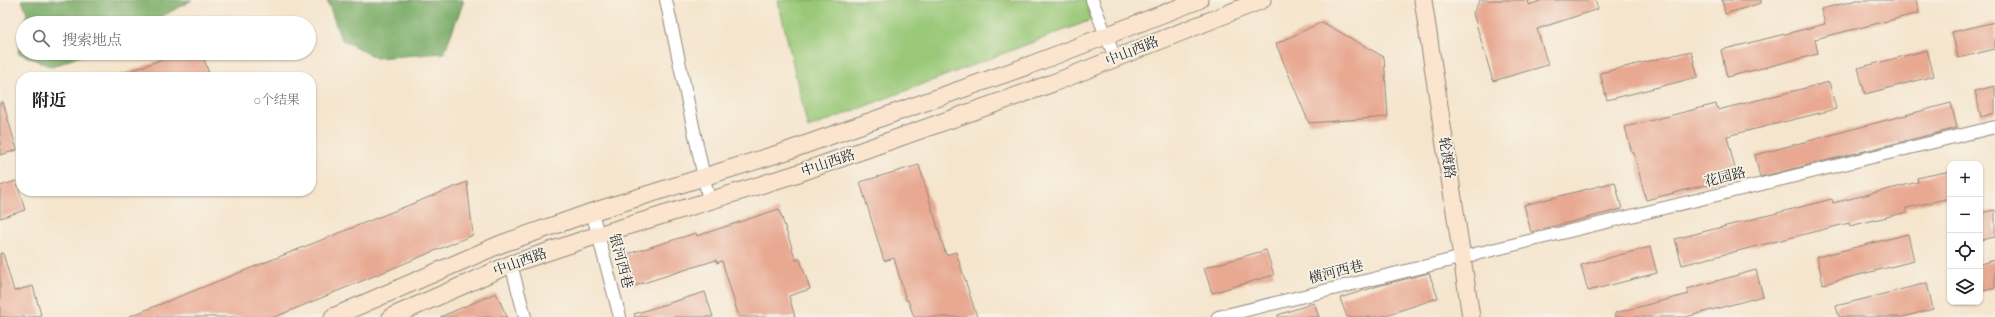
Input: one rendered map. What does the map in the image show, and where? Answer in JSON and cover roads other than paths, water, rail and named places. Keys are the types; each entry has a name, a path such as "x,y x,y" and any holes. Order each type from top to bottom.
{"main road":[{"name":"中山西路","path":"332,317 501,244 592,212 802,146 1030,65 1200,0"},
{"name":"中山西路","path":"391,317 511,264 598,235 796,174 1053,83 1262,0"},
{"name":"轮渡路","path":"1423,0 1470,317"}],"street":[{"path":"666,0 709,201"},
{"path":"1092,0 1115,58"},
{"name":"花园路","path":"1462,256 1995,127"},
{"name":"银河西巷","path":"592,212 620,317"},
{"name":"横河西巷","path":"1218,317 1462,256"},
{"path":"511,264 525,317"}]}
